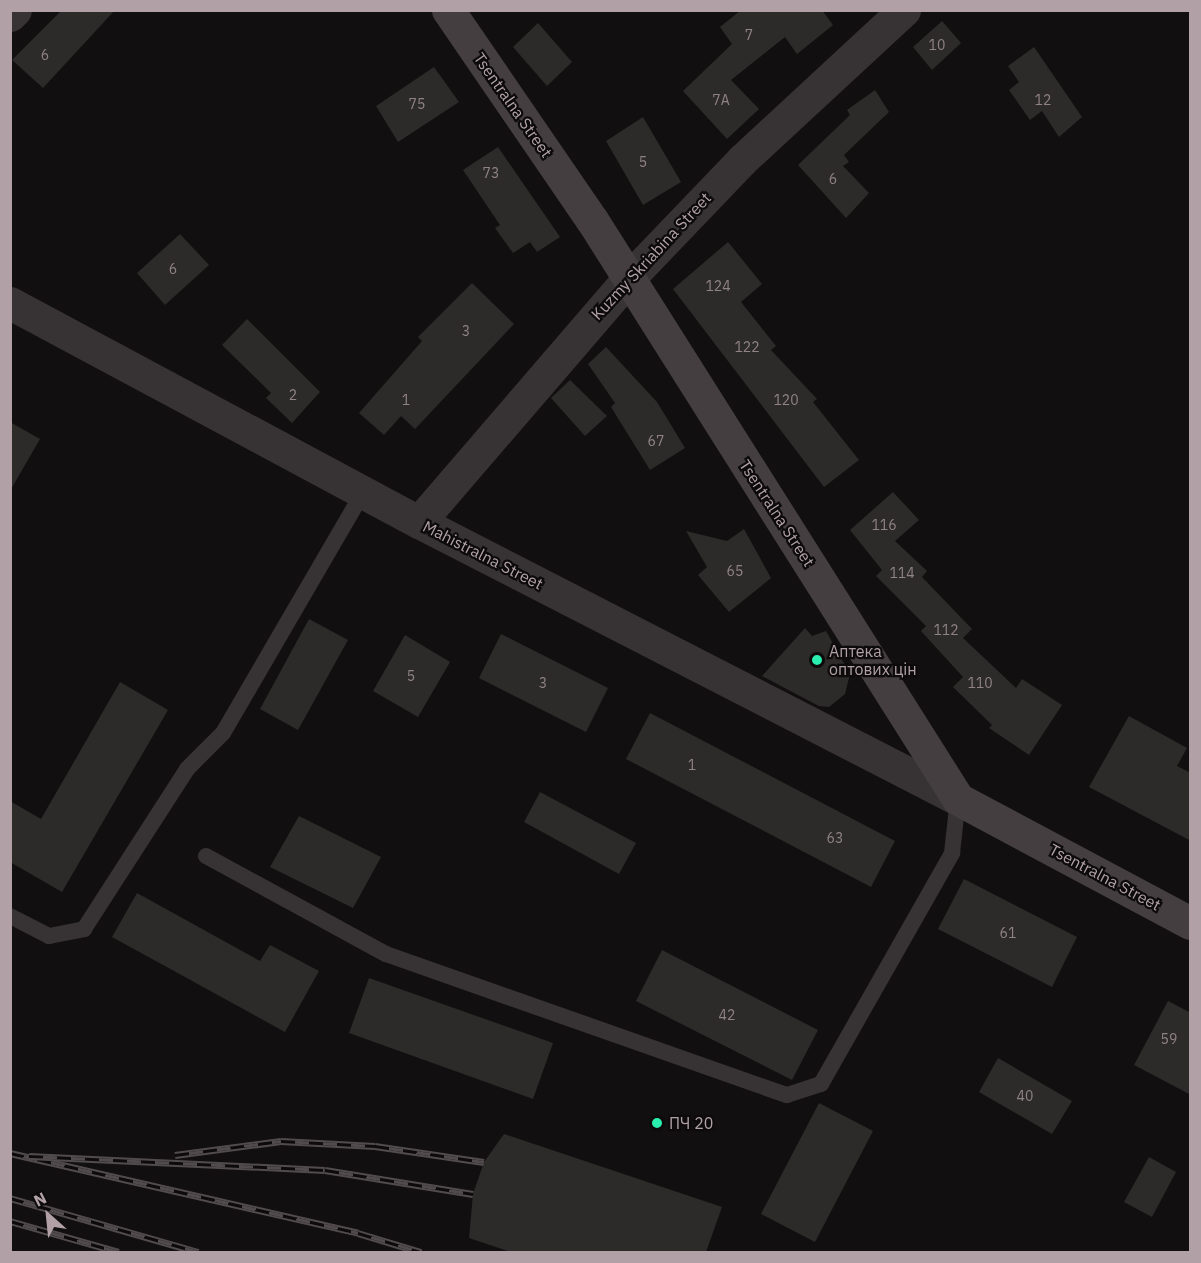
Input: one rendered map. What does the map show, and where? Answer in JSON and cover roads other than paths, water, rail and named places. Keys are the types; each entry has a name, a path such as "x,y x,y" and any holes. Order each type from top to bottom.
{"main road":[{"name":"Tsentralna Street","path":"448,10 628,279 958,799 1191,923"}],"street":[{"path":"10,15 15,10"},
{"name":"Kuzmy Skriabina Street","path":"419,522 628,279 742,160 904,10"},
{"name":"Mahistralna Street","path":"10,303 419,522 958,799"}],"lane":[{"path":"10,916 49,936 84,929 187,769 223,733 363,492"},
{"path":"206,856 386,954 787,1095 821,1084 952,852 958,799"}],"railway":[{"path":"175,1155 281,1141 375,1146 484,1162"},
{"path":"10,1153 358,1233 421,1252"},
{"path":"29,1156 325,1170 473,1194"},
{"path":"10,1198 198,1252"},
{"path":"10,1221 119,1252"}],"place":[{"name":"Аптека оптових цін","path":"817,660"},
{"name":"ПЧ 20","path":"657,1123"}]}
